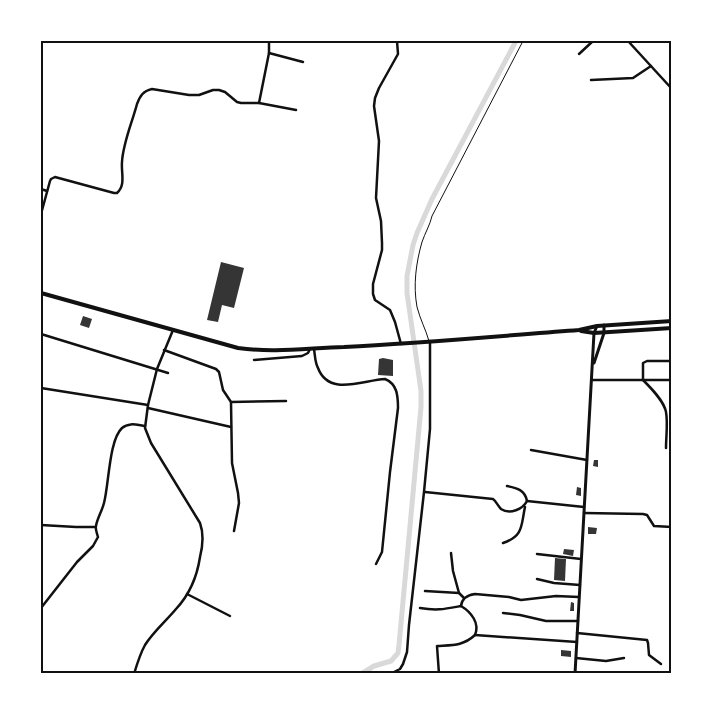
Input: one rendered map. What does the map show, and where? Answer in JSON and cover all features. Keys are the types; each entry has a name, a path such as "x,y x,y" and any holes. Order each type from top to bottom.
{"main road":[{"path":"41,293 238,348 252,350 290,351 430,342 579,330 604,325 672,321"},
{"path":"579,330 604,333 672,328"}],"street":[{"path":"259,103 269,53 269,41"},
{"path":"397,41 398,54 379,88 374,106 379,141 376,198 381,221 382,250 372,284 375,300 390,310 402,343"},
{"path":"579,54 593,41"},
{"path":"628,41 672,89"},
{"path":"269,53 304,62"},
{"path":"591,80 633,78 651,66"},
{"path":"41,214 51,179 55,177 114,193 120,190 123,178 122,162 125,145 137,104 147,90 199,95 219,90 225,92 237,102 259,103 296,110"},
{"path":"41,189 47,191"},
{"path":"592,369 604,333 604,325"},
{"path":"575,674 594,333 597,326"},
{"path":"134,674 141,652 152,635 178,608 188,594 194,582 202,546 202,530 194,511 151,444 145,431 148,406 158,369 173,330"},
{"path":"41,334 168,372"},
{"path":"390,674 400,669 407,652 408,625 430,429 430,342"},
{"path":"254,360 302,356 312,349 317,368 322,376 330,382 339,386 385,379 390,381 396,389 398,408 382,552 376,564"},
{"path":"164,350 216,369 219,372 222,390 230,402 232,463 238,493 234,531"},
{"path":"666,448 666,413 654,392 643,380 643,363 672,361"},
{"path":"592,380 672,380"},
{"path":"41,388 148,406 231,427"},
{"path":"230,402 286,402"},
{"path":"41,608 77,562 93,546 98,537 95,527 104,504 113,444 118,432 128,424 145,426"},
{"path":"531,450 588,460"},
{"path":"503,543 512,540 520,531 527,501 520,489 507,486"},
{"path":"424,492 493,499 496,500 500,509 507,511 518,510 525,505"},
{"path":"527,501 584,507"},
{"path":"584,513 643,514 649,518 654,526 672,527"},
{"path":"41,526 95,527"},
{"path":"451,553 458,593"},
{"path":"537,554 581,559"},
{"path":"538,579 554,583 580,585"},
{"path":"425,591 458,593 464,598"},
{"path":"188,594 230,616"},
{"path":"461,606 464,598 471,594 509,597 521,600 556,596 580,597"},
{"path":"420,608 434,610 461,606 468,611 477,627 475,635 469,641 459,645 438,646 439,674"},
{"path":"503,613 520,614 546,621 578,621"},
{"path":"577,633 647,640 650,655 661,664"},
{"path":"475,635 577,642"},
{"path":"576,658 606,661 624,658"}],"lane":[{"path":"430,342 418,308 414,280 418,256 432,216 523,41"}],"building":[{"path":"221,262 244,268 234,308 222,305 218,322 207,320"},
{"path":"83,316 92,319 89,328 80,325"},
{"path":"379,359 393,360 393,376 378,375"},
{"path":"594,460 598,460 598,467 593,466"},
{"path":"577,487 581,488 581,496 576,495"},
{"path":"588,527 597,528 596,534 588,534"},
{"path":"564,549 574,550 573,556 563,554"},
{"path":"555,558 566,559 565,581 554,580"},
{"path":"571,602 574,603 574,611 570,611"},
{"path":"561,650 571,651 571,657 561,656"}],"waterway":[{"path":"361,674 374,666 391,661 398,653 399,645 421,407 421,391 407,293 407,276 413,245 432,199 516,41"}]}
